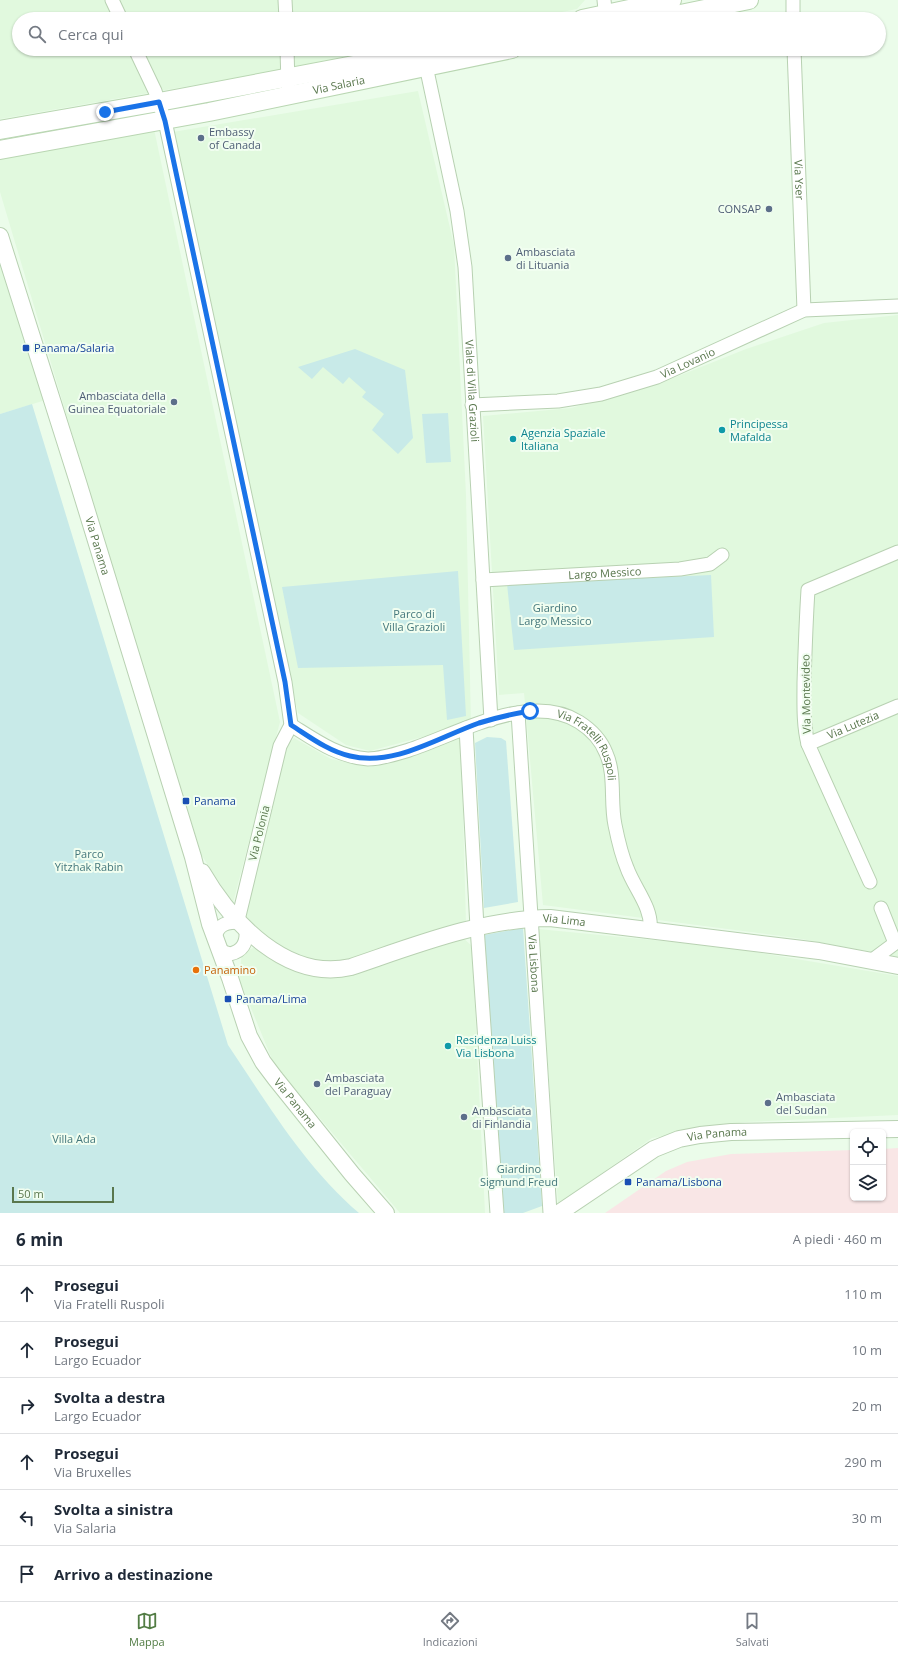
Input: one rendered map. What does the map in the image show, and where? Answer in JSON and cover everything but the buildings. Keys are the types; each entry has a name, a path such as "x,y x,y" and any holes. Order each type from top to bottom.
{"main road":[{"path":"605,11 672,0"},
{"path":"690,12 749,0"},
{"name":"Via Salaria","path":"0,130 159,102 400,56"},
{"name":"Via Salaria","path":"0,150 165,121 382,77 426,66 477,56"}],"street":[{"path":"112,0 118,12"},
{"path":"285,0 286,12"},
{"path":"793,0 793,12"},
{"path":"138,56 159,102 165,121 285,682 291,725"},
{"path":"287,56 288,95"},
{"name":"Via Yser","path":"794,56 804,310"},
{"name":"Viale di Villa Grazioli","path":"426,66 461,234 465,267 491,720"},
{"name":"Via Panama","path":"0,236 78,482 193,857 223,947 230,978 248,1036 262,1062 348,1170 386,1213"},
{"name":"Via Lovanio","path":"472,405 558,401 601,394 657,377 804,310 898,306"},
{"name":"Via Montevideo","path":"870,882 808,744 804,725 804,705 808,590 898,552"},
{"name":"Largo Messico","path":"483,580 680,569 710,564 722,555"},
{"name":"Via Lutezia","path":"808,744 898,706"},
{"name":"Via Fratelli Ruspoli","path":"291,725 331,750 350,756 369,759 382,758 416,748 466,728 518,713 545,710 562,714 583,725 603,746 610,765 614,821 620,849 631,879 648,912 650,930"},
{"name":"Via Lisbona","path":"518,713 550,1213"},
{"name":"Via Polonia","path":"241,924 280,746 291,725"},
{"path":"466,728 477,927 497,1213"},
{"name":"Via Lima","path":"193,857 211,888 241,924 270,948 286,957 316,968 334,970 351,967 477,927 531,918 550,918 819,951 898,966"},
{"path":"872,961 896,942 881,908"},
{"path":"227,923 241,924 246,941 243,946 223,947 218,929 227,923"},
{"name":"Via Panama","path":"559,1213 651,1151 679,1139 731,1132 898,1129"}],"shaded area":[{"path":"0,0 585,0 577,9 562,12 12,12 12,56 347,56 269,72 0,119"},
{"path":"418,91 454,245 466,495 471,724 370,751 346,745 298,713 167,133"},
{"path":"154,129 280,722 233,903 202,856 108,554 0,192 0,159"},
{"path":"0,250 49,399 0,414"},
{"path":"898,315 898,957 796,938 543,905 524,693 499,695 483,416 571,408 661,383 746,349 824,323"},
{"path":"461,735 466,924 331,966 289,952 245,919 285,748 294,738 331,759 370,767 387,764"},
{"path":"538,929 725,947 898,976 898,1115 745,1122 652,1138 558,1204"},
{"path":"462,937 472,946 485,1213 400,1213 274,1064 239,979 242,953 257,946 334,977"},
{"path":"898,1148 898,1213 605,1213 666,1171 687,1162 731,1154 850,1150 850,1201 886,1201 886,1149"}],"green space":[{"path":"355,349 405,370 413,438 398,454 372,430 384,414 362,397 366,392 349,377 343,384 323,367 312,379 298,367"},
{"name":"Parco Yitzhak Rabin","path":"32,404 228,1045 272,1112 304,1155 339,1195 359,1213 0,1213 0,414"},
{"path":"448,413 451,462 426,463 422,414"},
{"name":"Parco di Villa Grazioli","path":"458,571 466,716 447,720 443,665 298,668 282,587"},
{"name":"Giardino Largo Messico","path":"711,575 714,637 514,650 507,584"},
{"path":"487,737 501,738 506,741 518,902 484,908 475,743"},
{"name":"Giardino Sigmund Freud","path":"523,928 542,1206 523,1213 501,1213 484,935"}],"place":[{"name":"Embassy of Canada","path":"201,138"},
{"name":"CONSAP","path":"769,209"},
{"name":"Ambasciata di Lituania","path":"508,258"},
{"name":"Panama/Salaria","path":"26,348"},
{"name":"Ambasciata della Guinea Equatoriale","path":"174,402"},
{"name":"Principessa Mafalda","path":"722,430"},
{"name":"Agenzia Spaziale Italiana","path":"513,439"},
{"name":"Panama","path":"186,801"},
{"name":"Panamino","path":"196,970"},
{"name":"Panama/Lima","path":"228,999"},
{"name":"Residenza Luiss Via Lisbona","path":"448,1046"},
{"name":"Ambasciata del Paraguay","path":"317,1084"},
{"name":"Ambasciata del Sudan","path":"768,1103"},
{"name":"Ambasciata di Finlandia","path":"464,1117"},
{"name":"Panama/Lisbona","path":"628,1182"}],"route":[{"path":"105,112 159,102 165,121 168,141 285,682 291,725 331,750 350,756 369,759 382,758 398,754 479,723 530,711"}],"park label":[{"name":"Villa Ada","path":"74,1139"}]}
